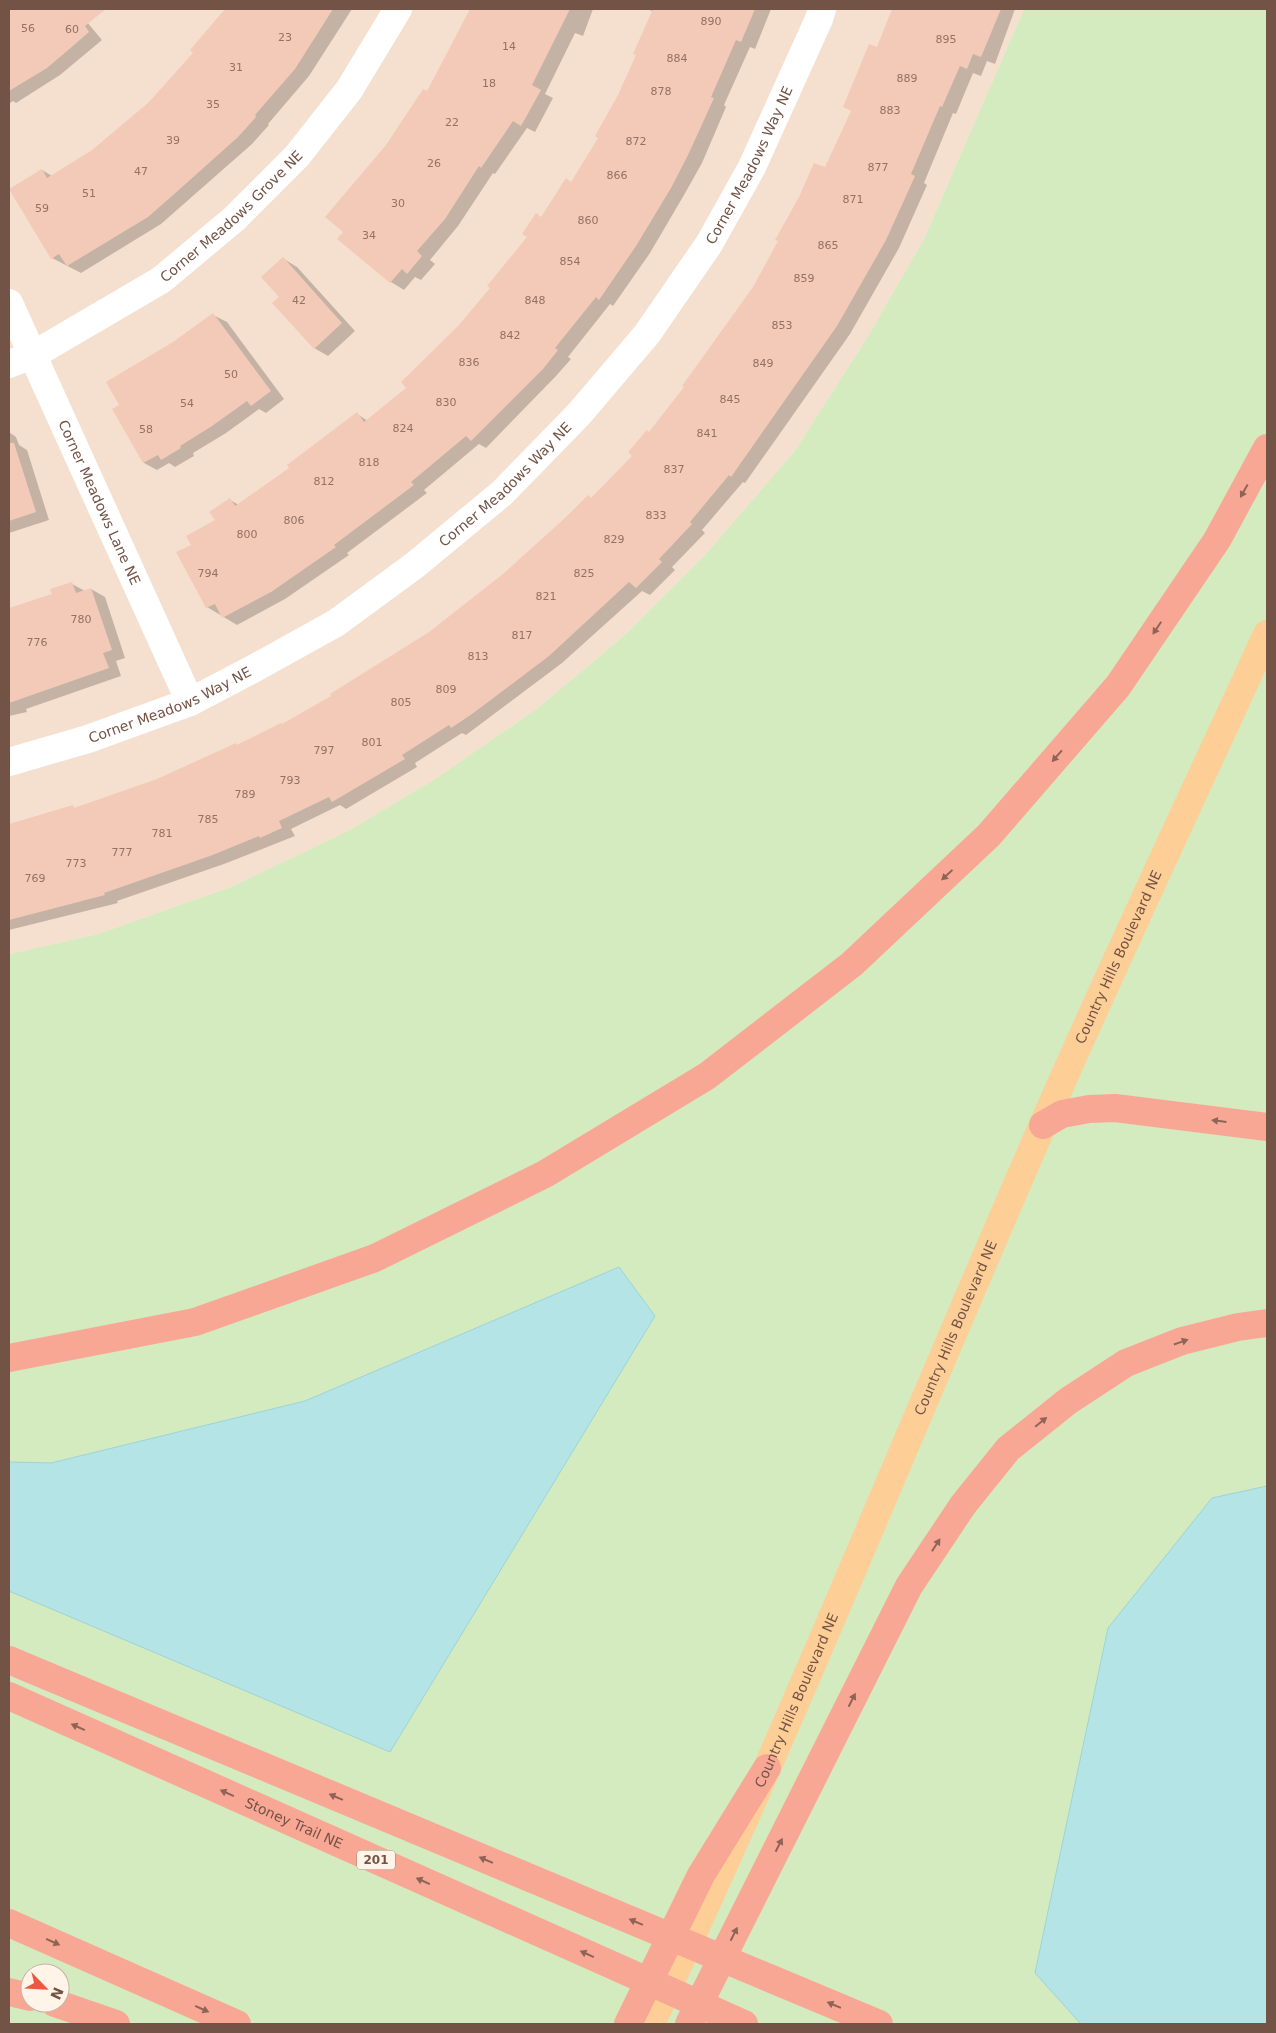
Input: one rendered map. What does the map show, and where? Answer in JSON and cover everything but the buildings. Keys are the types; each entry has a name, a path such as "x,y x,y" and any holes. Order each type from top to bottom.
{"highway":[{"path":"9,1358 195,1322 376,1258 545,1174 707,1076 852,964 989,835 1118,686 1217,540 1267,448"},
{"path":"1043,1125 1062,1114 1089,1109 1115,1108 1267,1127"},
{"path":"689,2024 909,1586 963,1505 1008,1449 1068,1401 1126,1364 1182,1341 1238,1327 1267,1323"},
{"path":"9,1660 879,2024"},
{"name":"Stoney Trail NE","path":"9,1696 744,2024"},
{"path":"628,2024 709,1879 767,1768"},
{"path":"9,1923 237,2024"},
{"path":"70,2008 116,2024"}],"main road":[{"name":"Country Hills Boulevard NE","path":"767,1768 1043,1125 1267,634"},
{"path":"651,2024 709,1879"}],"street":[{"name":"Corner Meadows Grove NE","path":"21,360 160,280 234,219 297,156 338,105 398,9"},
{"name":"Corner Meadows Way NE","path":"9,762 88,739 190,702 336,623 415,565 502,493 579,414 647,334 709,244 752,167 822,9"},
{"name":"Corner Meadows Lane NE","path":"9,303 21,360 190,702"}],"shaded area":[{"path":"9,9 1024,9 924,239 867,338 794,452 705,555 626,634 538,708 432,781 348,831 231,887 98,934 9,954"}],"green space":[{"path":"1024,9 1267,9 1267,2024 9,2024 9,954 98,934 231,887 348,831 432,781 538,708 626,634 705,555 794,452 867,338 924,239"}],"water":[{"path":"619,1267 655,1316 390,1752 9,1591 9,1462 51,1463 305,1401"},
{"path":"1267,1486 1267,2024 1081,2024 1035,1973 1108,1628 1212,1498"}]}
